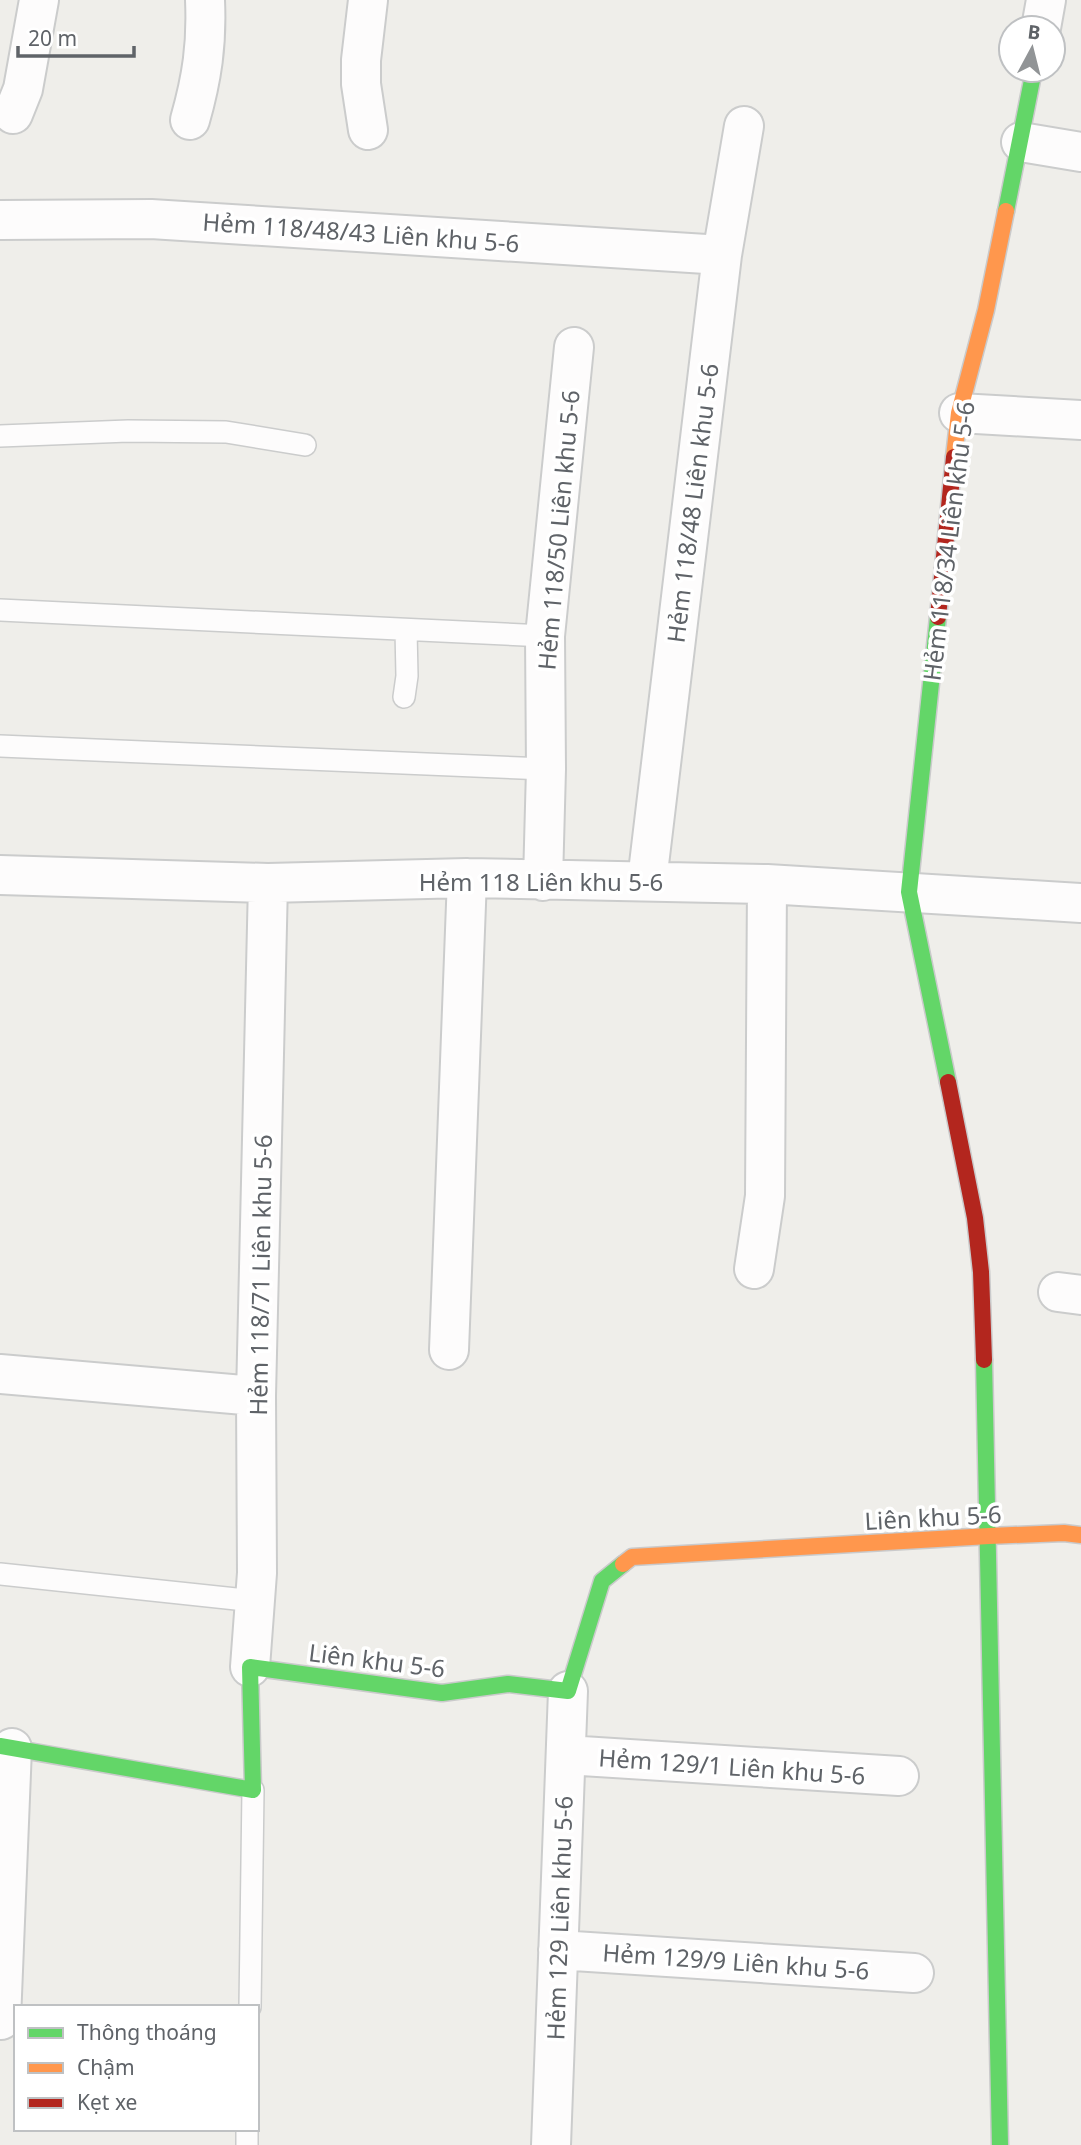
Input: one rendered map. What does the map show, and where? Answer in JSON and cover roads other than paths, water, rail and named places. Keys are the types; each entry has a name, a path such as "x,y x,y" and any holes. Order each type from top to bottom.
{"street":[{"path":"13,114 23,89 16,41 39,0"},
{"path":"190,120 203,68 205,0"},
{"path":"368,0 360,84 368,130"},
{"name":"Hẻm 118/34 Liên khu 5-6","path":"1000,2145 989,1536 981,1272 975,1218 909,892 959,413 986,310 1031,84"},
{"name":"Hẻm 118/48 Liên khu 5-6","path":"647,881 722,255 744,127"},
{"path":"1021,142 1081,152"},
{"name":"Hẻm 118/48/43 Liên khu 5-6","path":"0,220 151,219 722,255"},
{"name":"Hẻm 118/50 Liên khu 5-6","path":"543,881 545,636 574,348"},
{"path":"959,413 1081,420"},
{"name":"Hẻm 118 Liên khu 5-6","path":"0,875 268,883 467,878 767,884 1081,903"},
{"path":"449,1350 467,878"},
{"name":"Hẻm 118/71 Liên khu 5-6","path":"250,1667 257,1560 256,1396 268,883"},
{"path":"754,1269 765,1196 767,884"},
{"path":"0,1374 256,1396"},
{"name":"Liên khu 5-6","path":"250,1667 442,1693 508,1684 568,1691 602,1581 632,1557 989,1536 1064,1533 1081,1535"},
{"path":"6,2020 6,1747 253,1790 250,1667"},
{"name":"Hẻm 129 Liên khu 5-6","path":"551,2145 568,1691"},
{"name":"Hẻm 129/1 Liên khu 5-6","path":"566,1755 899,1776"},
{"name":"Hẻm 129/9 Liên khu 5-6","path":"558,1950 914,1973"}],"lane":[{"path":"0,436 128,431 226,432 305,445"},
{"path":"0,610 545,636"},
{"path":"404,697 407,676 406,629"},
{"path":"0,746 546,769"},
{"path":"0,1574 255,1601"},
{"path":"250,2005 253,1790"}]}
